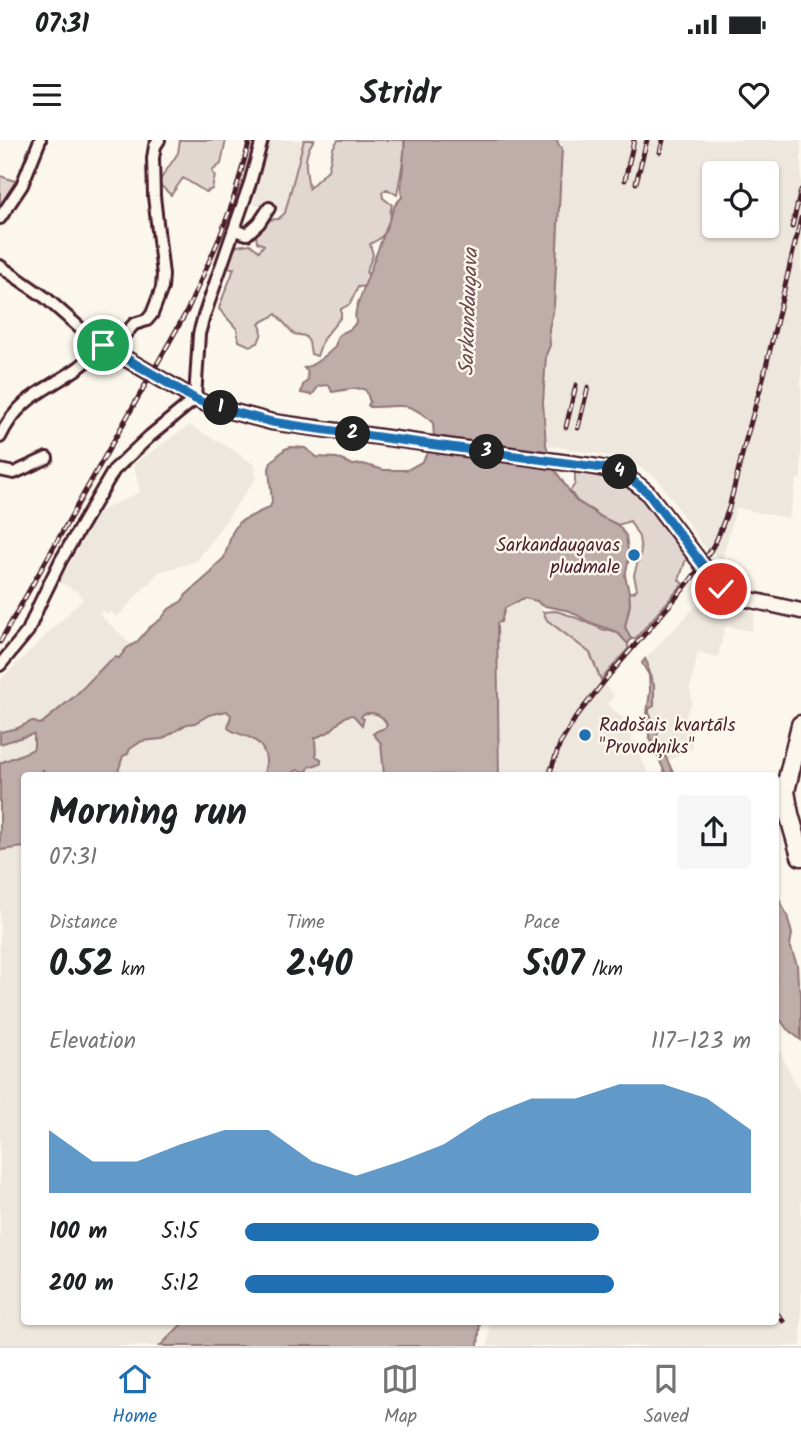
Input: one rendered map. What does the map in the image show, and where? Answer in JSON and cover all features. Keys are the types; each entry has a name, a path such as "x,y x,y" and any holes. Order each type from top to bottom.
{"main road":[{"path":"801,725 785,791 801,856"}],"street":[{"path":"0,218 22,185 40,140"},
{"path":"0,437 15,411 40,391 107,348 134,324 147,320 152,314 162,288 163,275 154,196 153,158 159,140"},
{"path":"0,665 28,631 61,560 114,470 195,399 199,334 262,140"},
{"path":"234,230 247,234 269,208"},
{"path":"0,266 107,348 211,406 272,422 619,472 636,482 654,500 714,580 727,593 801,611"},
{"path":"0,470 13,473 47,458"}],"shaded area":[{"path":"180,140 226,140 221,164 212,171 215,176 212,189 206,192 183,178 171,195 158,183 178,153"},
{"path":"270,140 304,140 285,213 253,204"},
{"path":"304,140 314,140 306,157 309,188 328,170 333,148 338,140 404,140 405,150 397,195 387,189 382,192 383,198 392,205 390,213 395,223 370,244 373,255 366,272 371,277 368,286 358,287 350,304 341,309 341,317 323,339 317,356 311,354 305,336 294,334 276,314 259,324 262,331 258,343 250,346 239,341 237,329 219,309 234,268 228,268 225,261 237,246 250,244 259,251 264,245 257,242 256,234 265,220 278,219 285,213"},
{"path":"557,140 801,140 801,479 797,479 789,518 736,508 722,560 702,544 657,478 626,459 546,445 543,403 546,355 550,345 549,329 554,306 562,148"},
{"path":"0,176 15,181 0,214"},
{"path":"189,425 255,465 256,478 197,561 159,572 117,617 104,610 99,614 132,645 123,654 106,663 76,695 42,723 32,721 13,729 35,732 85,772 21,772 21,1325 181,1325 160,1346 0,1346 0,680 83,599 79,593 59,582 100,511 140,492 134,464"},
{"path":"575,471 607,476 628,486 648,503 687,556 679,580 683,584 635,639 631,639 625,627 630,604 629,592 637,589 634,575 641,551 639,537 630,521 618,525 577,501 570,491 575,484"},
{"path":"524,598 538,601 547,620 590,653 601,680 614,695 607,705 623,718 648,772 501,772 497,623 501,622 505,608"},
{"path":"699,603 755,613 752,631 725,626 718,657 698,652 690,688 692,702 686,715 693,730 693,748 668,761 649,713 649,709 654,706 654,685 645,659"},
{"path":"556,611 604,630 615,631 628,644 628,649 601,680 590,653 547,620 543,612"},
{"path":"230,704 330,715 383,707 399,772 107,772 132,736"},
{"path":"779,1049 801,1095 801,1346 488,1346 489,1325 779,1325"}],"water":[{"name":"Sarkandaugava","path":"405,140 557,140 562,148 554,306 549,329 550,345 546,355 543,403 546,445 555,470 576,501 618,525 626,536 629,558 625,576 630,604 625,627 631,639 628,644 617,632 589,622 570,611 541,605 537,601 524,598 505,608 501,622 497,623 499,772 384,772 381,743 373,734 387,725 381,716 371,713 363,714 362,725 353,715 346,716 329,732 315,738 316,756 321,759 321,763 309,767 307,772 265,772 266,759 263,749 253,739 228,728 231,715 227,711 187,724 162,739 142,741 123,756 118,772 21,772 21,847 0,850 0,763 32,750 34,736 33,734 0,744 0,732 32,721 42,723 76,695 106,664 115,657 119,658 212,572 224,558 232,533 239,522 270,507 272,502 269,469 271,462 285,449 305,448 317,457 337,458 353,465 363,464 384,470 407,470 423,461 434,438 433,423 416,410 403,406 370,407 363,389 332,392 329,385 319,386 312,395 301,393 308,380 308,372 304,368 329,353 341,333 356,322 357,307 395,205 402,197"},
{"path":"645,659 654,685 654,706 649,709 649,713 673,772 665,772 649,736 647,714 649,675 642,663"},
{"path":"779,900 787,915 792,934 790,945 797,965 801,992 801,1040 787,1029 779,1018"},
{"path":"181,1325 480,1325 478,1346 160,1346"}],"railway":[{"path":"0,642 187,311 232,204 250,140"},
{"path":"625,180 634,140"},
{"path":"636,183 647,140"},
{"path":"660,152 663,140"},
{"path":"792,227 801,190"},
{"path":"550,772 560,744 576,717 685,587 717,539 729,508 764,375 801,218"},
{"path":"566,427 576,385"},
{"path":"578,428 588,387"},
{"path":"779,1316 783,1321"}],"place":[{"name":"Sarkandaugavas pludmale","path":"634,555"},
{"name":"Radošais kvartāls \"Provodņiks\"","path":"585,735"}],"route":[{"path":"103,345 195,399 211,406 272,422 619,472 636,482 654,500 721,589"}]}
